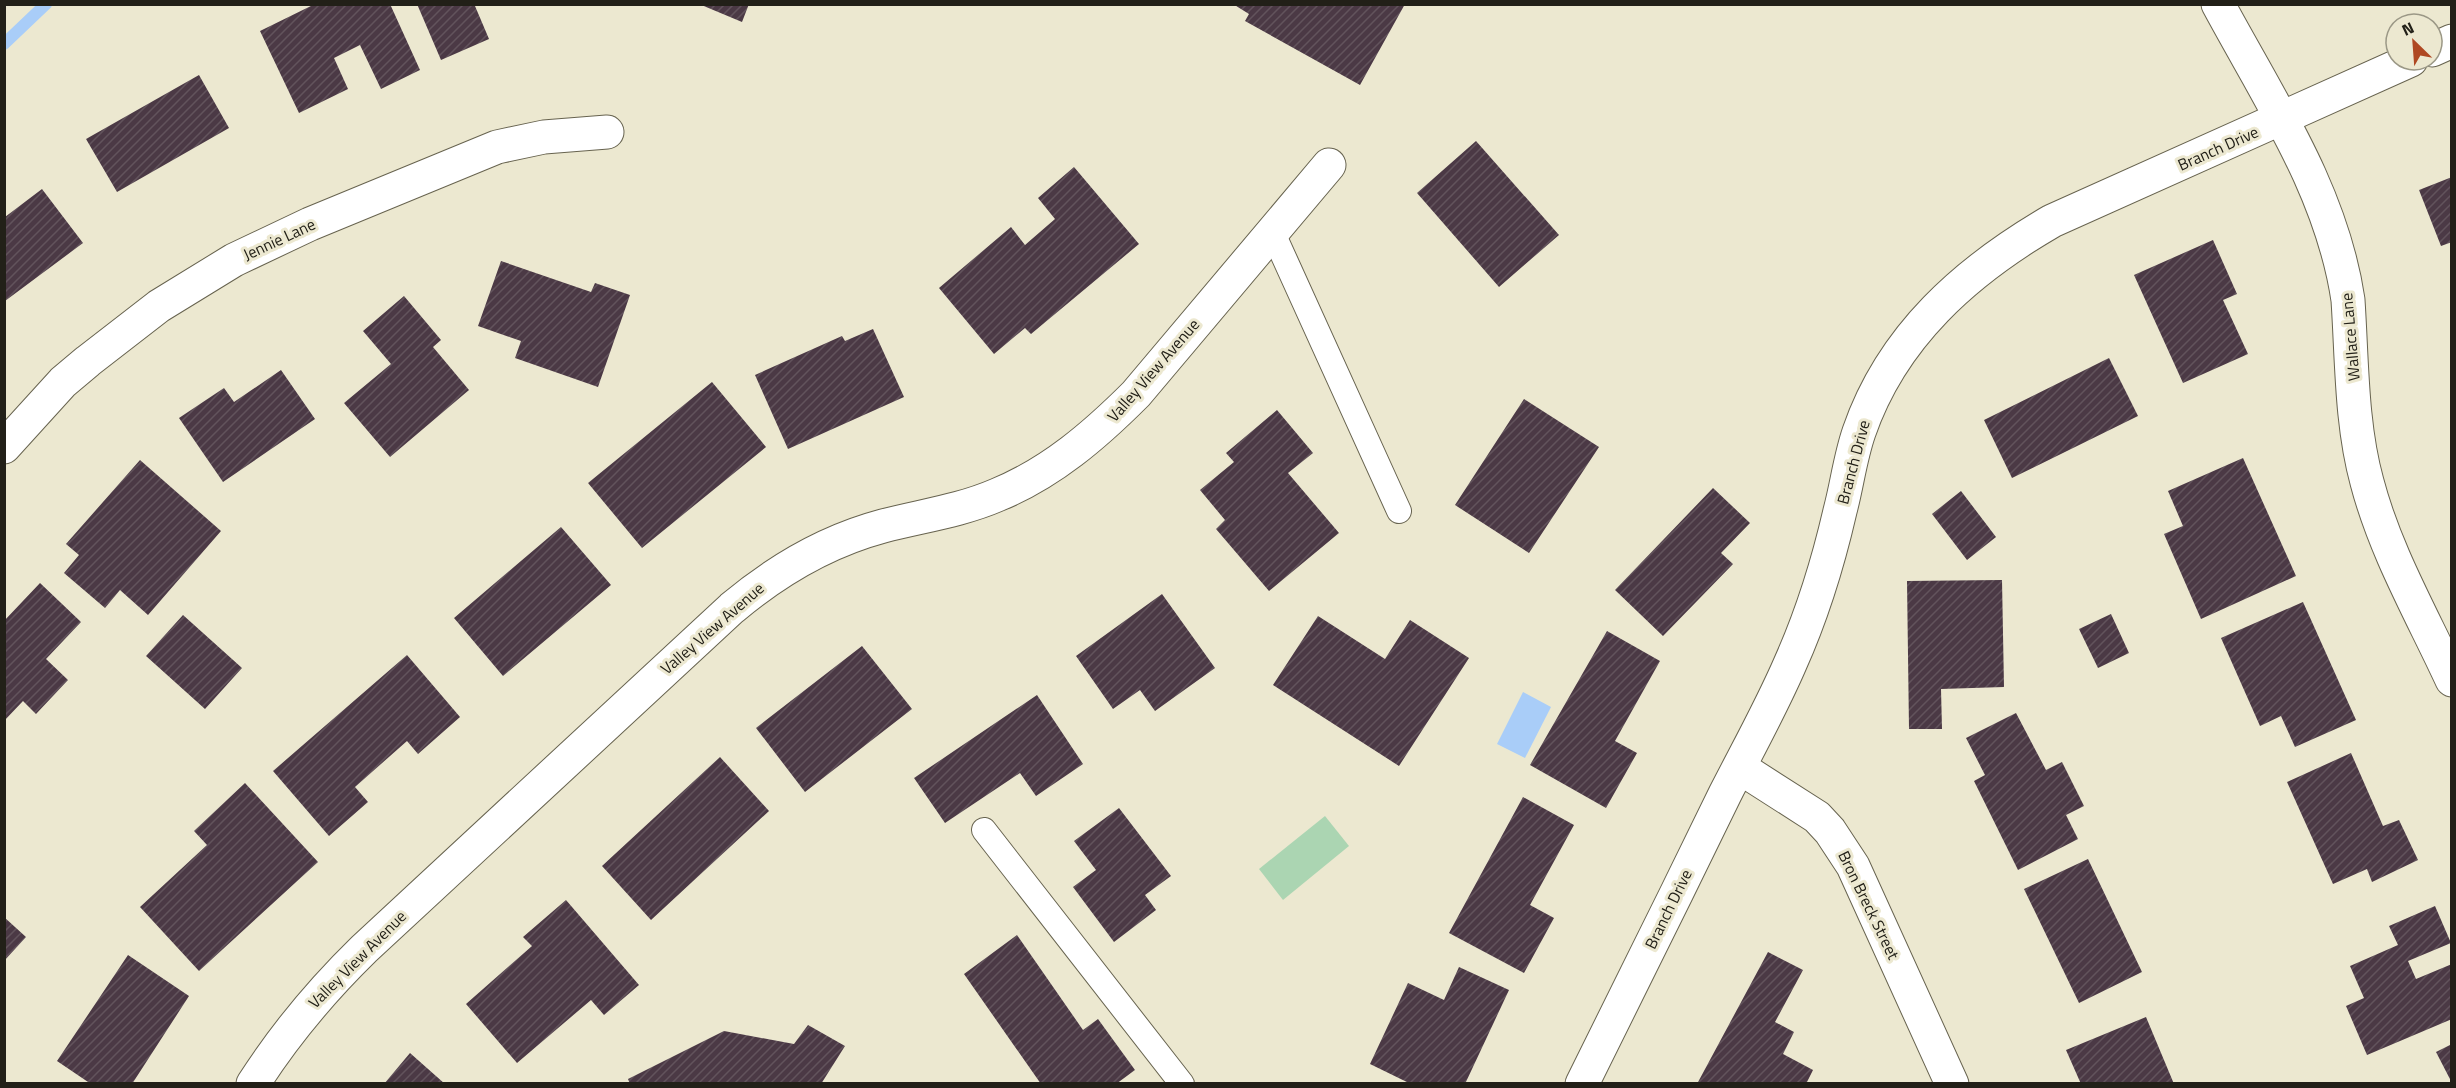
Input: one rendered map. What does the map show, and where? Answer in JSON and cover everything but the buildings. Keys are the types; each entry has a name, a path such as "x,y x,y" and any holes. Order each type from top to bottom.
{"street":[{"name":"Wallace Lane","path":"2218,4 2302,155 2331,228 2345,280 2356,425 2366,481 2385,535 2451,680"},
{"name":"Branch Drive","path":"1582,1083 1790,666 1805,629 1830,550 1858,434 1871,402 1889,369 1909,341 1954,289 2015,242 2052,221 2385,72"},
{"name":"Jennie Lane","path":"4,447 63,382 88,361 159,306 234,260 310,224 497,147 533,138 607,132"},
{"name":"Valley View Avenue","path":"253,1083 297,1022 330,982 758,586 814,553 847,538 965,507 998,495 1032,479 1068,455 1104,426 1136,394 1329,165"},
{"name":"Bron Breck Street","path":"1738,767 1817,817 1842,848 1853,866 1952,1083"}],"lane":[{"path":"1272,231 1399,511"},
{"path":"984,830 1182,1083"}],"green space":[{"path":"1325,816 1349,846 1283,900 1259,869"}],"water":[{"path":"1523,692 1551,707 1525,758 1497,744"}],"waterway":[{"path":"4,44 46,4"}]}
